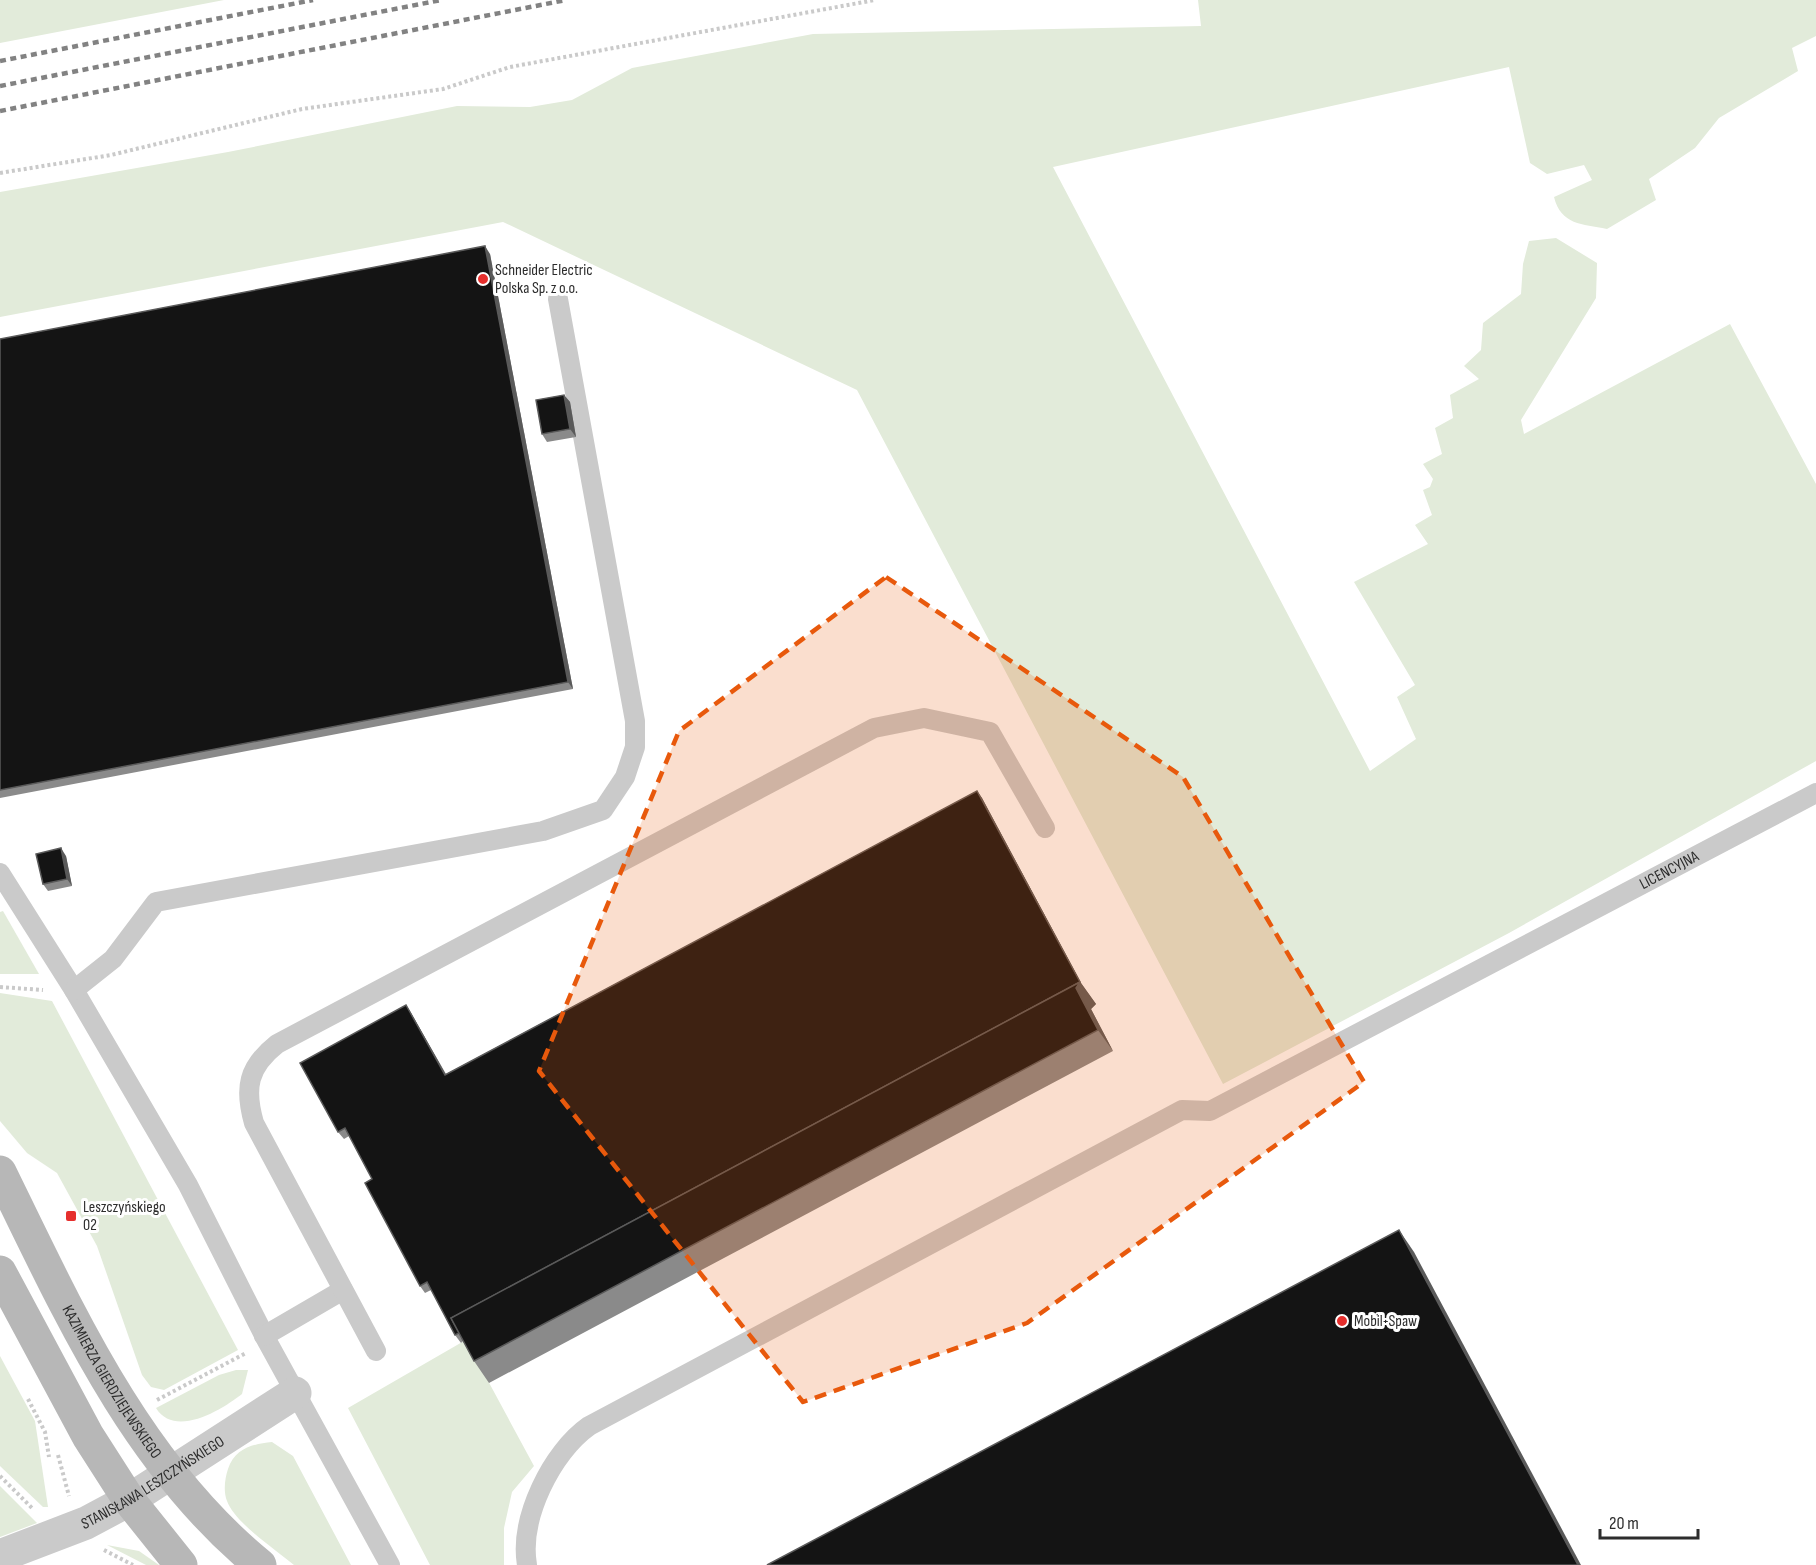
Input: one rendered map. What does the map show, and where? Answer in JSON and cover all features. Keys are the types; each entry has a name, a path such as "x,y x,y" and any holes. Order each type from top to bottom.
{"street":[{"name":"KAZIMIERZA GIERDZIEJEWSKIEGO","path":"0,1173 107,1380 169,1474 200,1510 260,1565"},
{"path":"0,1272 88,1436 129,1500 181,1565"},
{"name":"STANISŁAWA LESZCZYŃSKIEGO","path":"0,1556 86,1523 129,1500 295,1393"}],"lane":[{"path":"74,990 113,959 156,902 543,831 603,810 625,777 635,747 634,721 558,299"},
{"path":"376,1351 254,1123 249,1103 250,1081 260,1058 277,1044 874,728 924,718 990,732 1045,828"},
{"name":"LICENCYJNA","path":"527,1565 525,1556 541,1485 572,1438 589,1426 1182,1110 1210,1111 1816,793"},
{"path":"0,873 74,990 188,1185 265,1339 390,1565"},
{"path":"265,1339 343,1290"}],"path":[{"path":"0,173 111,155 302,110 443,89 510,67 875,0"},
{"path":"0,987 74,990"},
{"path":"151,1400 156,1401 265,1339"},
{"path":"25,1395 45,1432 49,1457"},
{"path":"0,1476 40,1516"},
{"path":"99,1543 105,1552 133,1565"}],"highlighted area":[{"path":"886,577 1183,777 1364,1082 1027,1323 803,1402 539,1071 679,731"}],"green space":[{"path":"0,0 224,0 0,43"},
{"path":"1198,0 1816,0 1816,36 1792,48 1798,71 1719,118 1695,148 1649,179 1656,200 1607,229 1574,222 1567,218 1557,206 1554,197 1592,180 1584,165 1547,174 1530,163 1509,67 1053,167 1370,771 1416,739 1397,697 1415,685 1354,582 1428,544 1415,525 1432,515 1423,490 1430,487 1433,479 1423,464 1442,454 1435,428 1453,418 1450,395 1479,379 1464,366 1481,350 1483,323 1521,294 1523,264 1529,241 1556,238 1597,263 1596,298 1521,420 1524,434 1730,324 1816,484 1816,761 1509,933 1223,1084 857,390 503,222 0,317 0,192 228,152 457,106 530,107 572,100 632,68 813,34 1201,26"},
{"path":"3,911 39,974 0,974 0,912"},
{"path":"0,993 52,1001 238,1350 164,1390 151,1387 142,1375 97,1246 57,1173 27,1153 0,1121"},
{"path":"464,1341 467,1342 534,1466 512,1492 504,1528 504,1565 430,1565 348,1408"},
{"path":"0,1356 35,1421 48,1507 43,1507 0,1466"},
{"path":"236,1370 248,1370 242,1394 211,1413 187,1421 175,1421 164,1417 156,1408 219,1375"},
{"path":"272,1442 293,1456 351,1565 294,1565 247,1527 231,1509 225,1489 226,1476 231,1462 246,1448"},
{"path":"0,1486 37,1523 0,1537"},
{"path":"107,1545 139,1551 159,1565 146,1565"}],"building":[{"path":"485,246 568,682 0,790 0,339"},
{"path":"564,395 570,429 542,434 536,400"},
{"path":"977,791 1080,982 451,1318 459,1333 455,1335 427,1282 420,1286 365,1183 372,1179 345,1128 338,1132 300,1063 406,1005 445,1075"},
{"path":"61,848 67,879 43,884 36,854"},
{"path":"1080,982 1076,988 1098,1030 474,1361 451,1318"},
{"path":"1399,1230 1578,1565 767,1565"}],"railway":[{"path":"0,61 313,0"},
{"path":"0,86 441,0"},
{"path":"0,111 566,0"}],"place":[{"name":"Schneider Electric Polska Sp. z o.o.","path":"483,279"},
{"name":"Leszczyńskiego 02","path":"71,1216"},
{"name":"Mobil-Spaw","path":"1342,1321"}]}
